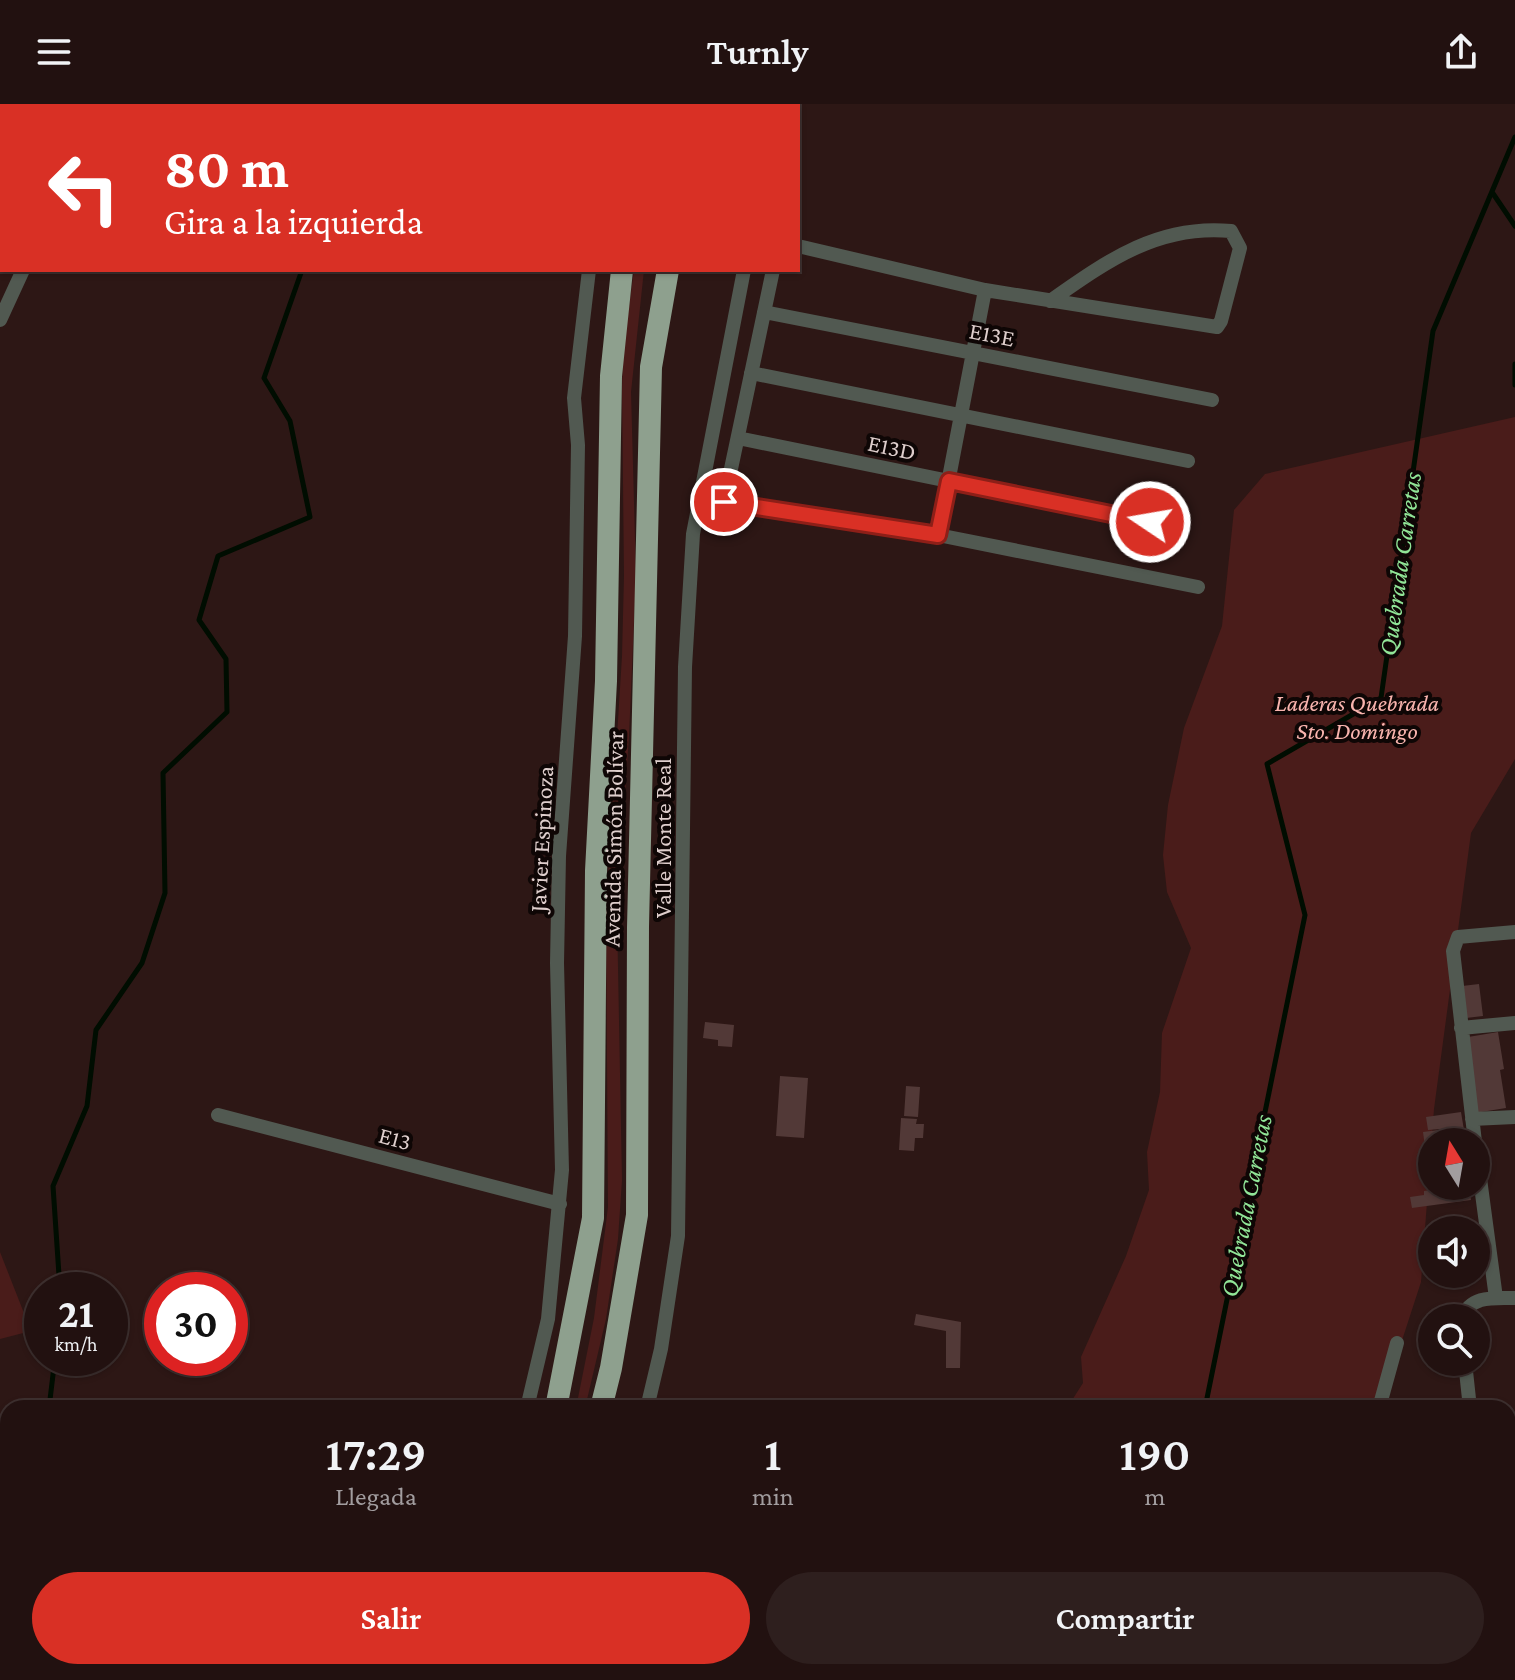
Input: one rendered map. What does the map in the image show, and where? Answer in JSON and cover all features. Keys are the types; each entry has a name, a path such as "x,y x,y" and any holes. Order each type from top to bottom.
{"highway":[{"name":"Avenida Simón Bolívar","path":"558,1400 593,1218 596,871 606,681 611,376 622,272"},
{"name":"Avenida Simón Bolívar","path":"603,1400 637,1215 638,896 651,367 668,272"}],"street":[{"path":"800,246 985,290 1050,301 1217,327 1240,248 1231,231 1215,229 1153,239 1110,259 1050,301"},
{"path":"0,320 22,272"},
{"name":"Javier Espinoza","path":"529,1400 548,1319 562,1170 557,963 559,856 575,636 578,445 574,398 589,272"},
{"name":"Valle Monte Real","path":"649,1400 661,1349 678,1236 685,667 693,534 744,272"},
{"path":"773,272 724,502 938,535 1198,587"},
{"path":"938,535 985,290"},
{"name":"E13E","path":"764,312 1212,400"},
{"path":"729,349 755,356"},
{"path":"724,379 750,380 961,415 1188,461"},
{"name":"E13D","path":"738,438 1179,528"},
{"path":"1473,1128 1453,951 1458,937 1515,932"},
{"path":"1461,1028 1515,1023"},
{"name":"E13","path":"218,1115 560,1204"},
{"path":"1472,1119 1515,1117"},
{"path":"1483,1200 1496,1298"},
{"path":"1470,1304 1472,1301 1515,1298"},
{"path":"1381,1400 1397,1343"},
{"path":"1467,1376 1469,1400"}],"green space":[{"path":"634,272 644,272 631,392 636,576 617,914 622,1180 618,1239 606,1319 587,1400 578,1400 594,1318 608,1207 606,914 622,656 623,351"},
{"name":"Laderas Quebrada Sto. Domingo","path":"1515,417 1515,759 1471,833 1433,1128 1418,1128 1418,1200 1427,1200 1426,1216 1418,1216 1419,1288 1383,1400 1072,1400 1083,1383 1081,1357 1126,1256 1149,1190 1147,1152 1160,1092 1162,1033 1191,948 1167,892 1163,855 1168,805 1184,728 1222,626 1234,510 1265,474"},
{"path":"0,1252 24,1313 24,1333 0,1339"}],"building":[{"path":"1479,984 1483,1016 1466,1018 1462,986"},
{"path":"705,1022 734,1025 732,1047 718,1046 718,1040 703,1038"},
{"path":"1498,1032 1506,1108 1475,1113 1468,1037"},
{"path":"780,1076 808,1078 804,1138 776,1136"},
{"path":"906,1086 920,1087 918,1117 904,1116"},
{"path":"1461,1112 1464,1128 1428,1128 1426,1117"},
{"path":"901,1118 917,1119 916,1124 924,1124 923,1138 915,1138 914,1151 899,1150"},
{"path":"1418,1196 1418,1200 1471,1200 1412,1208 1410,1197"},
{"path":"916,1314 961,1322 960,1368 946,1368 946,1331 914,1325"}],"waterway":[{"name":"Quebrada Carretas","path":"1207,1400 1305,915 1267,764 1381,698 1433,331 1515,137"},
{"path":"1492,192 1515,226"},
{"path":"59,1272 53,1186 87,1106 96,1030 142,963 165,893 163,773 227,712 226,659 199,620 218,556 310,517 290,421 264,378 301,272"},
{"path":"1515,364 1515,385"},
{"path":"50,1400 53,1376"}],"route":[{"path":"724,502 938,535 949,481 1150,522"}]}
